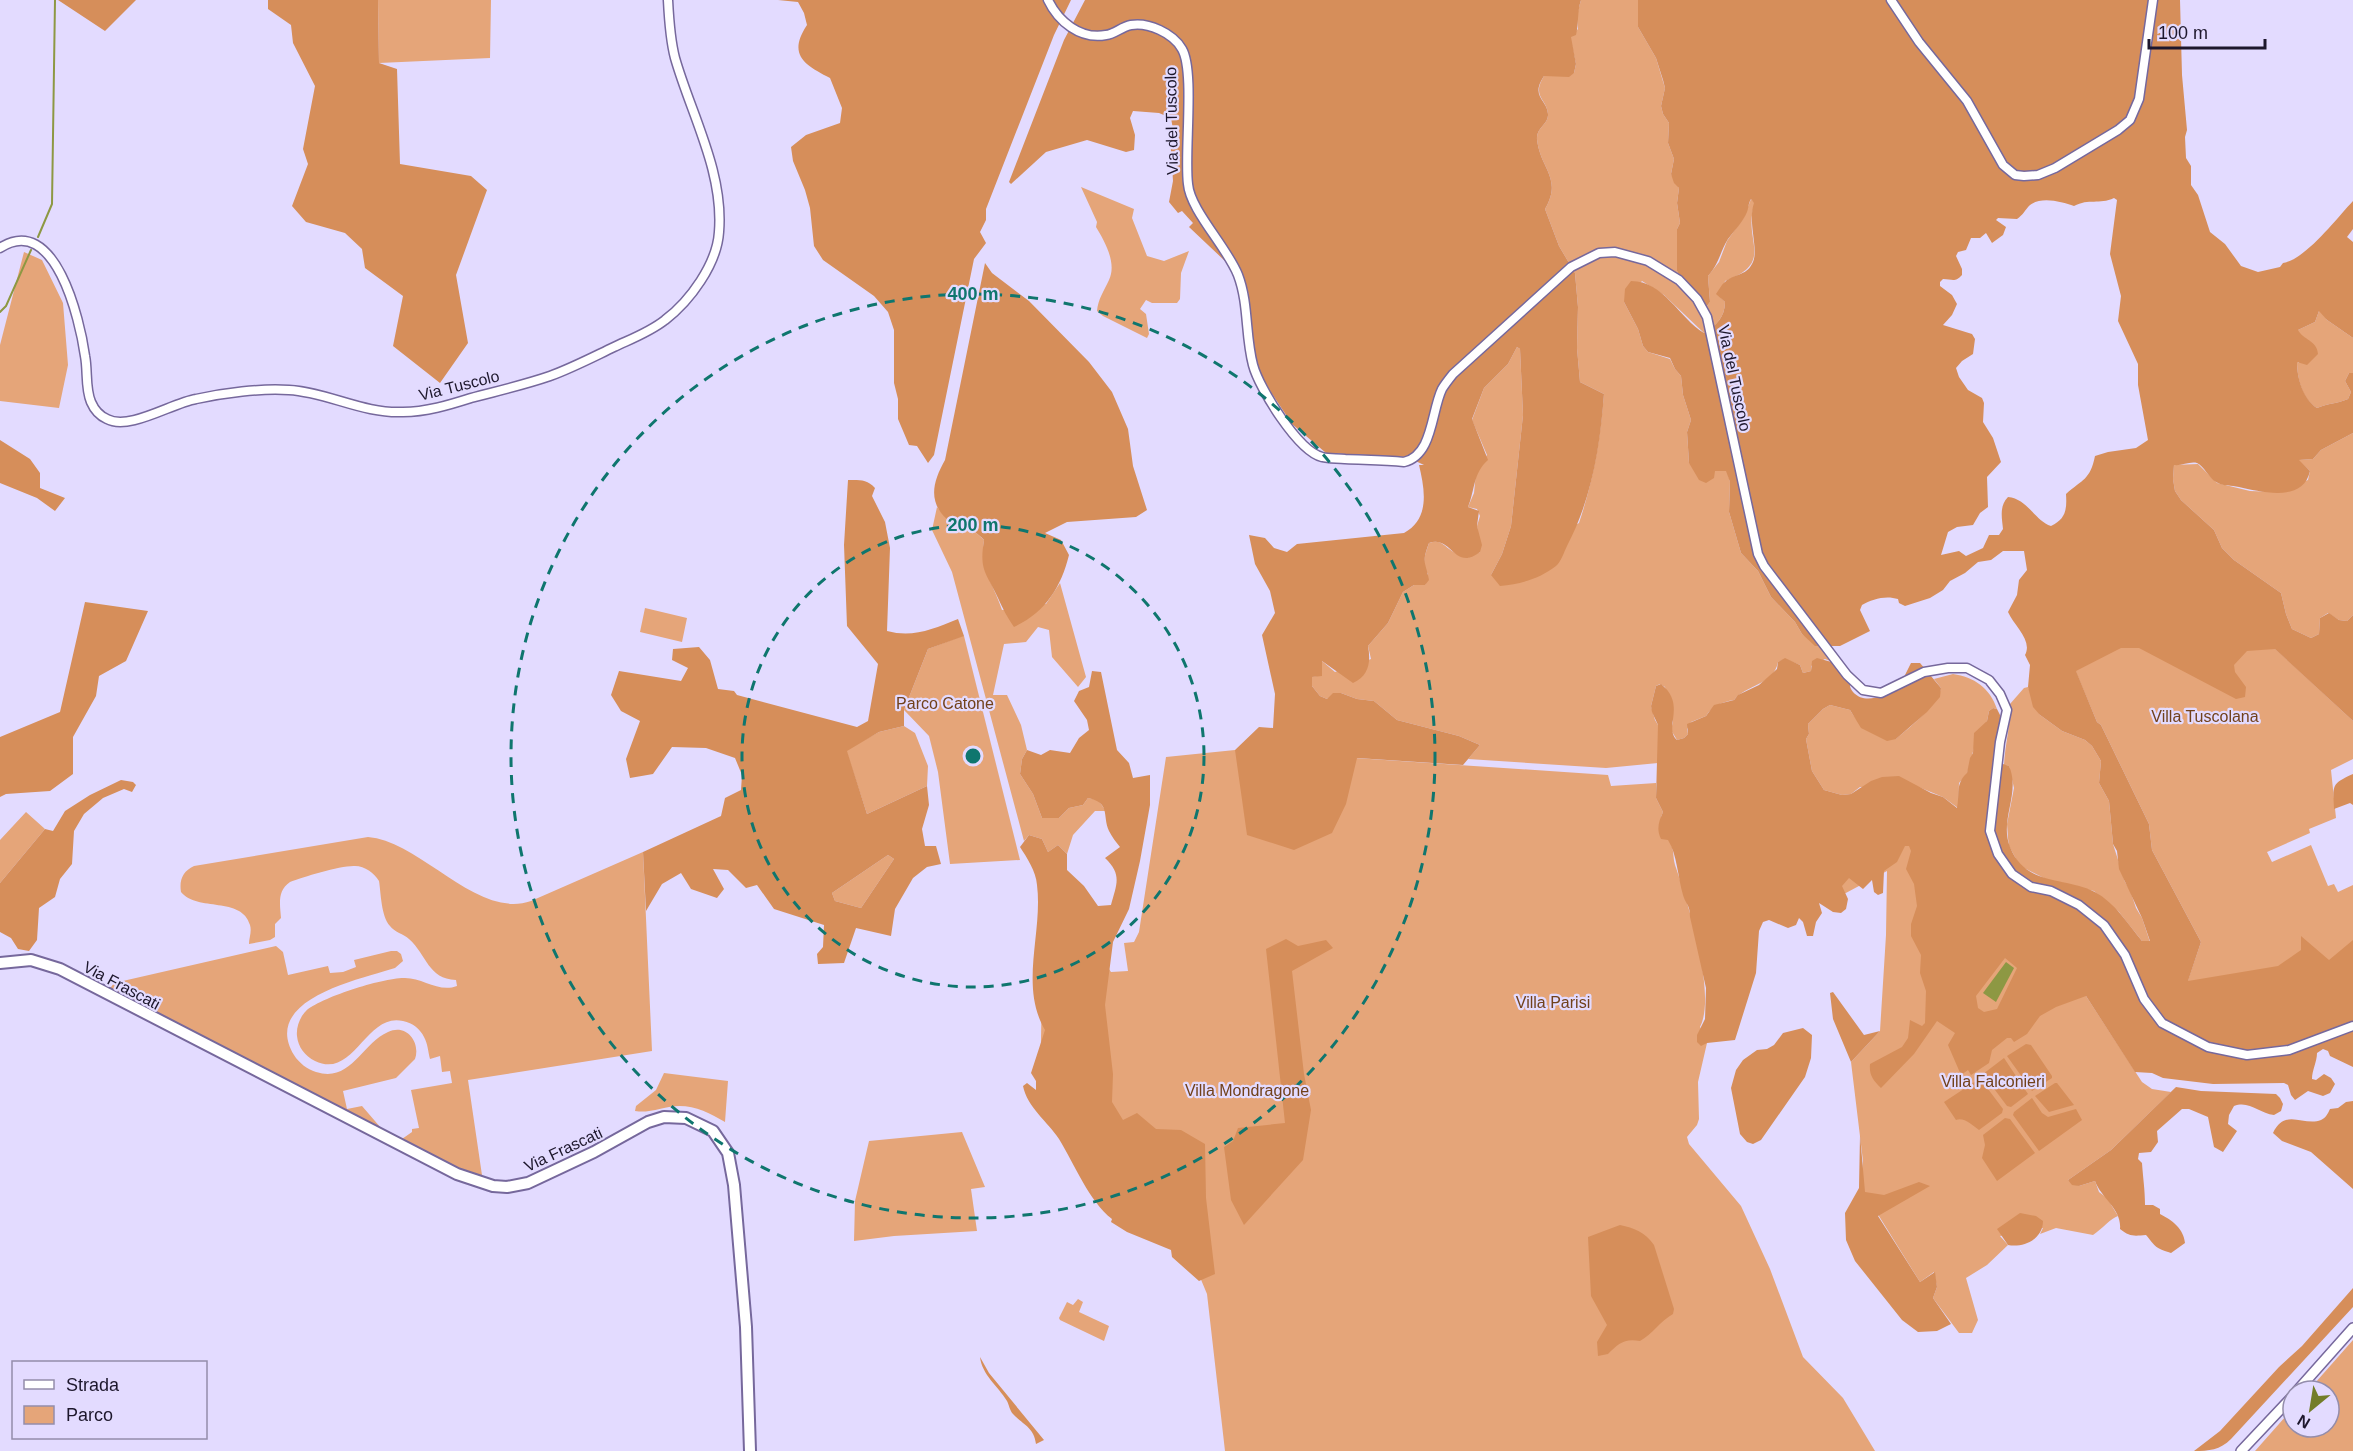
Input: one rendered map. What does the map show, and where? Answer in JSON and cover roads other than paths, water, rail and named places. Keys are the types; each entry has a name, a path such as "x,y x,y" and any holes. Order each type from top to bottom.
{"main road":[{"name":"Via Frascati","path":"0,963 31,960 60,969 457,1174 488,1185 513,1186 543,1177 658,1119 683,1118 709,1128 725,1147 733,1176 746,1327 750,1451"},
{"path":"2308,1379 2353,1328"},
{"path":"2241,1451 2281,1408"}],"street":[{"name":"Via Tuscolo","path":"0,248 15,240 27,241 44,250 54,263 78,320 86,357 90,398 97,411 111,421 123,422 138,419 197,399 280,389 308,393 377,410 413,412 438,408 549,376 646,332 666,319 685,302 697,286 718,242 719,224 714,175 675,57 670,34 668,0"},
{"name":"Via del Tuscolo","path":"1048,0 1052,9 1066,25 1088,35 1106,36 1133,24 1165,33 1180,46 1187,71 1188,189 1191,200 1221,243 1237,274 1245,299 1253,364 1265,393 1306,448 1321,457 1404,462 1412,460 1425,445 1442,390 1453,374 1571,267 1599,253 1615,252 1648,261 1684,284 1707,317 1758,554 1764,566 1847,675 1863,690 1881,693 1924,672 1948,668 1968,668 1989,680 2000,694 2007,710 2000,742 1990,831 1998,854 2012,874 2031,887 2051,891 2079,905 2104,926 2125,955 2152,1013 2162,1023 2191,1039 2221,1051 2247,1056 2289,1050 2353,1026"},
{"path":"1891,0 1919,42 1967,101 2003,165 2015,175 2024,176 2038,175 2055,168 2118,130 2130,120 2139,99 2153,0"}],"waterway":[{"path":"38,237 52,204 55,0"},
{"path":"0,312 6,306 31,250"}],"park label":[{"name":"Parco Catone","path":"945,703"},
{"name":"Villa Tuscolana","path":"2205,716"},
{"name":"Villa Parisi","path":"1553,1002"},
{"name":"Villa Falconieri","path":"1993,1081"},
{"name":"Villa Mondragone","path":"1247,1090"}]}
